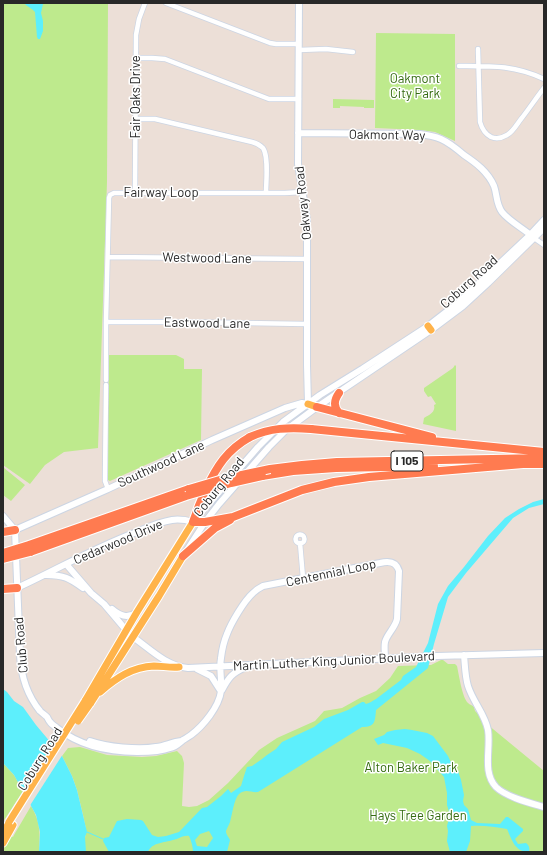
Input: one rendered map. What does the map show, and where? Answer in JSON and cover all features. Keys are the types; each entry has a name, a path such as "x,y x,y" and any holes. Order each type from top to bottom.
{"highway":[{"path":"339,393 334,402 339,413"},
{"path":"317,407 458,443"},
{"path":"224,522 193,522 197,508 222,460 240,443 250,437 266,431 281,428 311,429 544,452"},
{"name":"I 105","path":"3,559 223,479 270,469 337,462 544,458"},
{"path":"183,556 216,528 233,517 302,490 334,482 369,477 523,464"},
{"name":"I 105","path":"188,492 262,476 294,471 336,468 544,464"},
{"path":"3,532 15,530"},
{"name":"I 105","path":"3,552 30,548"},
{"path":"3,589 17,588"}],"main road":[{"name":"Oakway Road","path":"299,3 298,164 307,220 308,404"},
{"name":"Oakmont Way","path":"298,133 420,134 440,139 449,143 485,172 490,178 494,187 498,206 502,213 532,236"},
{"name":"Coburg Road","path":"3,833 11,824 88,703 119,642 193,522 258,447 284,422 320,395 463,306 532,236 544,220"},
{"name":"Coburg Road","path":"532,236 544,228"},
{"name":"Coburg Road","path":"88,703 96,696 107,676 205,522 269,446 286,430 317,407 339,393 429,328"},
{"name":"Southwood Lane","path":"15,530 285,408 302,403 308,404"},
{"path":"308,404 317,407"},
{"path":"3,516 15,530"},
{"name":"Cedarwood Drive","path":"17,588 116,540 162,522 177,519 193,522"},
{"name":"Club Road","path":"15,530 21,669 26,686 34,703 50,723 65,734 92,746 111,751 156,751 178,745 197,730 216,705 221,692 220,667"},
{"name":"Centennial Loop","path":"220,667 226,636 234,620 252,593 257,589 263,586 390,562 396,565 399,571 397,619 385,642 385,658"},
{"path":"66,564 91,593"},
{"path":"42,576 58,575 66,577 91,593 104,604 126,630"},
{"path":"104,604 109,606 116,613 126,616 137,612"},
{"path":"119,642 126,637 133,637"},
{"name":"Martin Luther King Junior Boulevard","path":"133,637 161,658 179,667 196,668 385,658 544,652"},
{"path":"464,655 468,686 485,719 488,732 489,774 496,786 505,794 544,807"},
{"path":"196,668 211,676 221,692 232,675 238,670 249,665"},
{"path":"96,696 111,682 127,673 155,666 172,668 179,667"},
{"name":"Coburg Road","path":"3,843 11,824"}],"street":[{"name":"Fair Oaks Drive","path":"135,193 136,30 144,3"},
{"path":"166,3 270,43 353,52"},
{"path":"478,49 480,122 485,132 493,138 501,138 509,134 544,88"},
{"path":"136,58 165,59 269,98 299,99"},
{"path":"459,66 498,66 512,68 529,72 544,79"},
{"path":"136,119 155,119 257,144 262,147 266,156 266,193"},
{"name":"Fairway Loop","path":"108,489 104,481 104,468 109,196 114,192 302,192"},
{"name":"Oakmont Way","path":"532,236 544,246"},
{"name":"Westwood Lane","path":"108,257 307,259"},
{"name":"Eastwood Lane","path":"106,322 307,324"},
{"path":"300,543 303,578"}],"green space":[{"path":"3,3 108,3 107,182 98,448 64,452 45,465 30,484 3,465"},
{"name":"Oakmont City Park","path":"376,33 455,34 455,141 435,132 375,128"},
{"path":"333,99 374,100 374,108 340,106 340,108 333,108"},
{"path":"109,355 176,355 184,359 184,369 202,369 201,440 110,481 107,477"},
{"path":"455,365 456,431 423,424 424,418 434,410 434,405 436,404 431,396 428,397 424,391 424,388 453,368"},
{"path":"3,468 25,485 11,501 3,495"},
{"name":"Alton Baker Park","path":"441,660 448,664 455,664 457,666 462,691 466,700 482,717 482,720 544,771 544,852 85,852 86,829 83,815 77,790 62,756 68,748 80,747 107,755 142,757 156,756 177,751 182,756 184,763 182,806 197,806 209,800 228,783 259,750 277,738 315,721 324,711 342,708 376,691 390,678 398,666 431,665"},
{"path":"3,763 14,775 23,791 3,822"},
{"path":"31,806 38,823 40,840 39,852 3,852 11,836 13,837"}],"water":[{"path":"24,3 43,4 41,13 43,31 40,39 37,37 35,12"},
{"path":"544,499 544,504 529,508 513,518 466,573 448,597 428,668 376,710 375,721 372,725 362,727 258,792 246,791 239,794 233,807 230,822 226,831 226,834 230,840 227,852 193,852 189,836 187,836 159,843 152,846 148,852 109,852 103,841 104,838 109,837 117,821 127,819 141,820 152,835 158,837 179,832 202,808 207,807 228,789 231,793 241,786 247,767 252,766 276,749 282,742 314,727 324,719 348,710 362,702 366,704 370,703 401,680 403,676 416,667 428,643 438,604 448,586 488,536 505,518 533,502","holes":["209,831 213,838 207,847 197,846 195,840 200,834"]},
{"path":"3,689 14,701 23,707 62,756 77,790 87,832 85,837 86,852 39,852 40,832 36,815 14,775 3,763"},
{"path":"405,729 427,733 433,736 448,756 455,771 458,771 464,795 464,805 468,809 471,820 477,823 500,824 506,817 508,817 523,829 523,831 515,839 518,844 526,843 529,846 529,852 517,848 507,829 489,826 471,826 470,841 466,852 450,852 447,841 447,826 450,815 447,805 447,793 444,777 430,761 420,754 407,748 383,743 378,745 374,739 384,735 387,732"}],"pier":[{"path":"54,743 63,754 29,807 22,794"}],"waterway":[{"path":"87,832 103,839"}],"park label":[{"name":"Hays Tree Garden","path":"418,816"}]}
